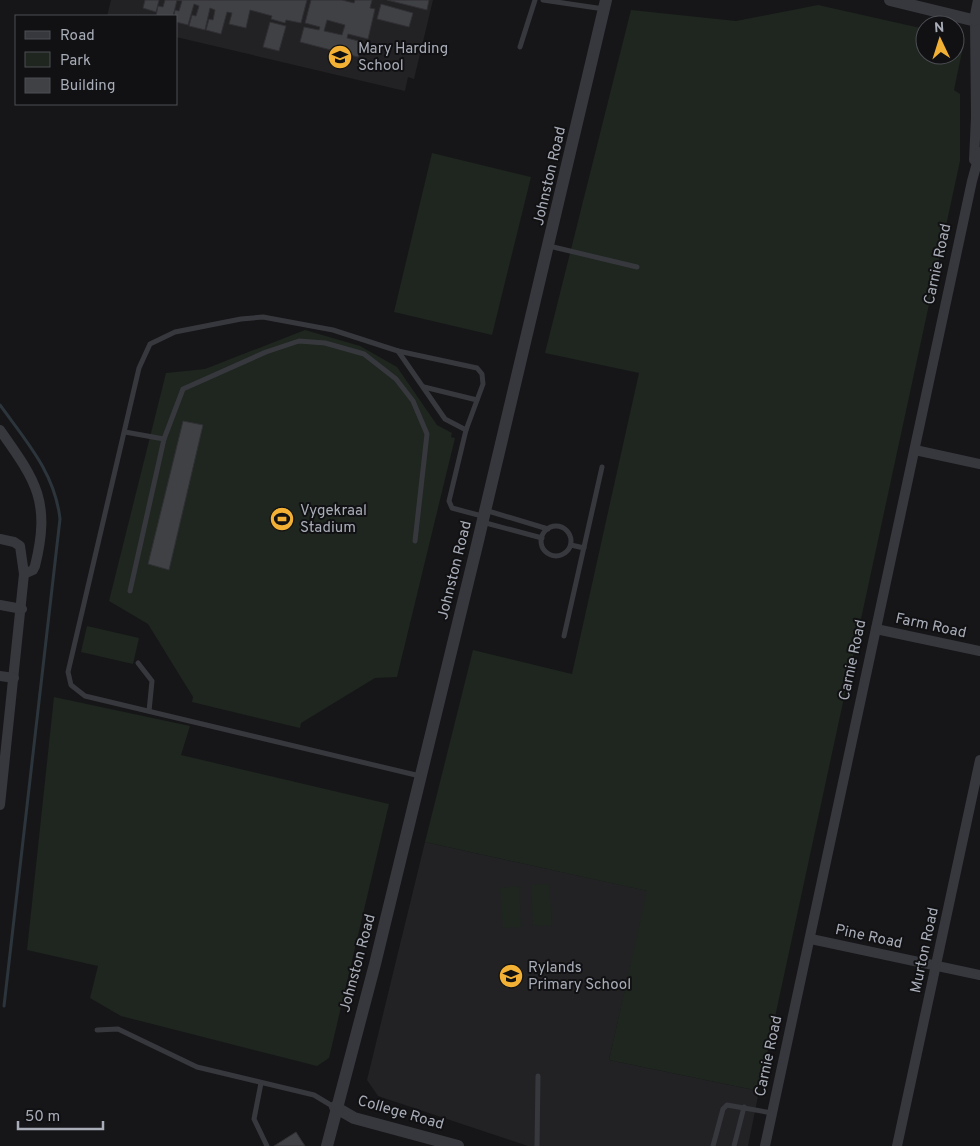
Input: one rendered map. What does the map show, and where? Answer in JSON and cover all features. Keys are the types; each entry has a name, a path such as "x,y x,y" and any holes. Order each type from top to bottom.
{"street":[{"path":"890,0 977,21"},
{"name":"Carnie Road","path":"972,181 976,117 979,0"},
{"name":"Johnston Road","path":"327,1146 335,1107 375,964 606,5"},
{"name":"Carnie Road","path":"765,1146 972,181 980,152"},
{"path":"0,430 32,476 41,505 41,533 36,566 33,570 24,574"},
{"path":"915,450 980,464"},
{"path":"0,539 14,542 20,546 24,574 14,678 3,746 0,805"},
{"path":"0,605 22,609"},
{"name":"Farm Road","path":"876,629 980,651"},
{"path":"0,676 14,678"},
{"name":"Murton Road","path":"897,1146 980,760"},
{"name":"Pine Road","path":"811,938 980,975"},
{"name":"College Road","path":"335,1107 354,1118 458,1146"}],"lane":[{"path":"520,47 535,0"},
{"path":"543,0 606,5"},
{"path":"549,246 637,267"},
{"path":"420,776 79,694 71,685 68,677 139,368 150,344 175,332 241,319 263,318 334,330 398,350 477,368 482,374 483,384 466,430 448,501 452,508 483,516 548,529 560,527 565,529 571,539 571,545 564,554 553,556 544,549 542,538 548,529"},
{"path":"130,591 164,439 183,389 205,378 299,341 325,343 364,354 396,379 413,401 427,434 415,541"},
{"path":"398,350 445,419 466,430"},
{"path":"423,387 477,400"},
{"path":"125,432 164,439"},
{"path":"564,636 602,467"},
{"path":"483,516 542,538"},
{"path":"571,545 584,548"},
{"path":"138,663 152,681 149,711"},
{"path":"97,1030 118,1029 198,1067 314,1095 335,1107"},
{"path":"537,1146 538,1076"},
{"path":"261,1083 254,1120 267,1146"},
{"path":"713,1146 723,1109 727,1105 772,1113"},
{"path":"734,1146 744,1107"}],"shaded area":[{"name":"Mary Harding School","path":"111,0 433,0 414,79 408,77 405,91 178,37 178,15 107,15"},
{"name":"Rylands Primary School","path":"425,842 648,891 609,1060 759,1091 748,1146 528,1146 378,1096 367,1080"}],"green space":[{"path":"818,5 915,27 915,65 959,65 954,90 960,94 960,161 759,1091 609,1060 647,891 425,842 473,650 572,674 639,373 545,353 631,10 736,21"},
{"path":"432,153 531,177 492,335 394,312"},
{"name":"Vygekraal Stadium","path":"305,330 360,346 397,367 437,425 452,433 451,437 455,438 397,677 375,678 301,723 300,728 192,702 193,697 148,624 109,601 166,373 205,369"},
{"path":"87,626 139,638 133,664 81,652"},
{"path":"54,697 190,726 181,755 389,804 329,1058 317,1066 121,1016 90,998 98,966 27,950"},
{"path":"549,884 552,925 533,926 531,885"},
{"path":"519,886 521,927 503,928 500,888"}],"building":[{"path":"145,0 159,0 156,12 143,8"},
{"path":"165,0 177,0 173,15 156,15 158,6 163,7"},
{"path":"177,0 307,0 301,23 286,20 285,23 271,19 272,16 250,10 246,28 229,24 232,13 227,12 221,34 206,30 209,19 213,20 215,10 210,8 205,30 189,26 192,15 196,16 199,6 194,4 188,25 178,22 178,15 174,15 175,10 179,11 182,1"},
{"path":"311,0 342,0 354,3 355,0 372,0 370,8 375,9 368,39 348,34 347,38 362,42 358,57 300,42 304,27 319,30 320,27 305,23","holes":["327,20 345,25 342,35 324,31"]},
{"path":"387,0 429,0 427,10"},
{"path":"381,4 413,13 409,27 377,19"},
{"path":"270,22 286,26 279,51 263,47"},
{"path":"183,421 203,425 169,570 148,564"},
{"path":"296,1132 305,1146 274,1146"}],"waterway":[{"path":"0,405 46,472 57,502 60,519 4,1006"}],"place":[{"name":"Mary Harding School","path":"340,57"},
{"name":"Vygekraal Stadium","path":"282,519"},
{"name":"Rylands Primary School","path":"511,976"}]}
